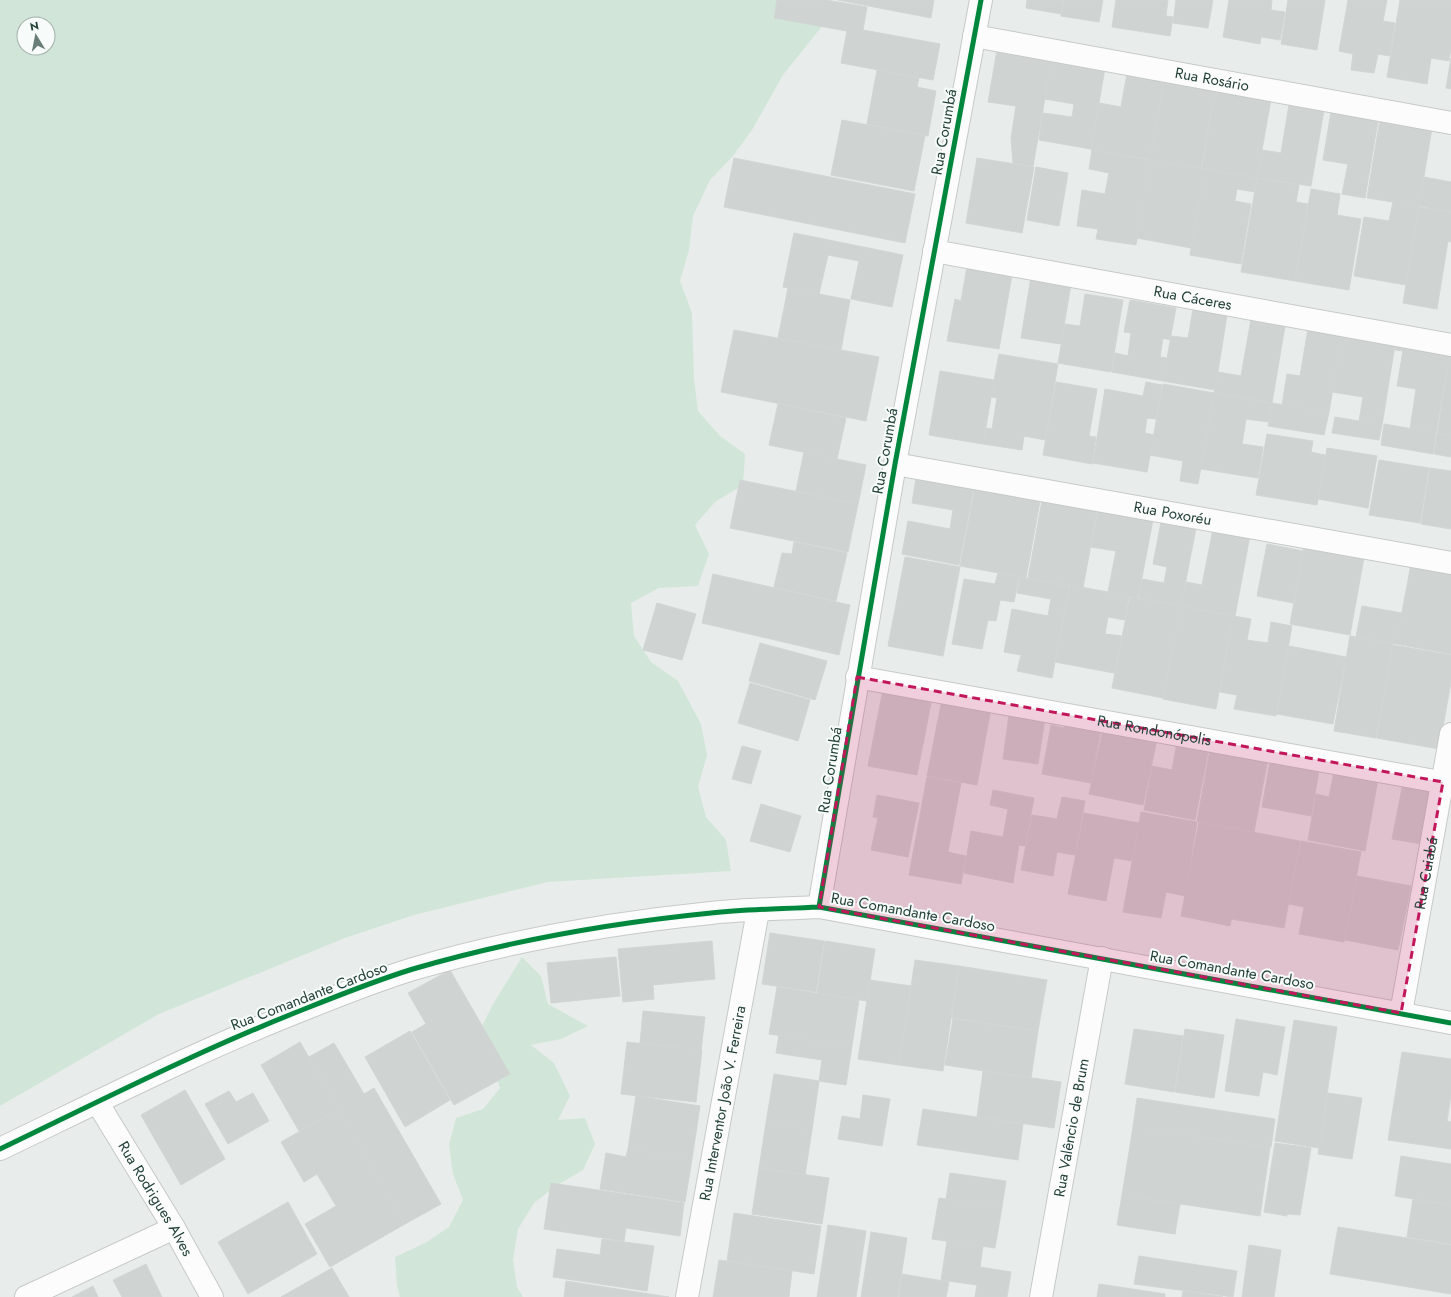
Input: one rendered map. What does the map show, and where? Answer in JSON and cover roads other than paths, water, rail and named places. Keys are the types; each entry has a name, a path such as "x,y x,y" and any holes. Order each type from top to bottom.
{"street":[{"name":"Rua Corumbá","path":"819,907 857,677 895,464 981,0"},
{"name":"Rua Rosário","path":"974,36 1451,123"},
{"name":"Rua Cáceres","path":"934,251 1451,345"},
{"name":"Rua Poxoréu","path":"895,464 1451,564"},
{"name":"Rua Rondonópolis","path":"857,677 1447,783"},
{"name":"Rua Cuiabá","path":"1401,1013 1447,783 1451,734"},
{"name":"Rua Comandante Cardoso","path":"0,1149 148,1076 225,1041 350,991 413,969 516,943 619,925 712,912 819,907 1451,1023"},
{"name":"Rua Interventor João V. Ferreira","path":"688,1297 758,910"},
{"name":"Rua Valêncio de Brum","path":"1041,1297 1102,958"},
{"name":"Rua Rodrigues Alves","path":"97,1102 174,1228 212,1297"},
{"path":"26,1297 174,1228"}]}
